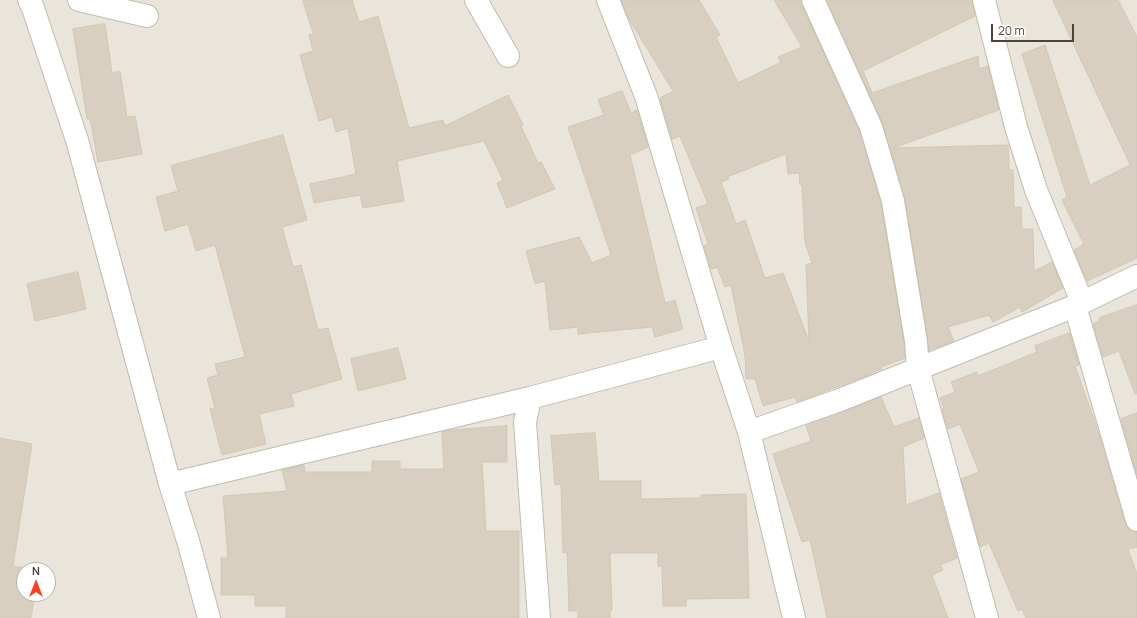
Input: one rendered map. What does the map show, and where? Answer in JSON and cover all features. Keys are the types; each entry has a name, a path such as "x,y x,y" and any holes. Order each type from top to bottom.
{"street":[{"path":"29,0 77,140 170,484 189,544 209,618"},
{"path":"79,0 147,16"},
{"path":"476,0 508,56"},
{"path":"608,0 646,96 721,347 749,432 794,618"},
{"path":"813,0 871,127 893,201 915,334 918,369 987,618"},
{"path":"984,0 1016,127 1036,190 1079,304 1137,520"},
{"path":"749,432 840,400 918,369 1079,304 1137,276"},
{"path":"170,484 530,398 721,347"},
{"path":"530,398 525,422 539,618"}],"shaded area":[{"path":"0,0 1137,0 1137,618 0,618"}],"building":[{"path":"303,0 352,0 359,22 378,16 409,128 443,120 445,126 508,95 523,125 521,126 538,163 541,162 555,189 507,208 497,183 503,180 484,141 397,161 404,201 363,208 360,195 314,203 310,184 356,174 348,128 336,132 332,117 319,121 300,55 313,51 309,35 313,34"},
{"path":"621,0 699,0 720,35 716,37 738,83 781,62 778,57 802,47 774,0 801,0 859,131 881,204 904,342 905,358 881,367 882,369 871,374 797,402 795,397 763,406 755,379 746,379 745,355 731,285 725,287 717,267 711,269 704,246 708,244 696,208 708,204 680,136 672,139 660,98 673,91 629,19","holes":["786,154 788,174 799,173 800,185 802,185 805,242 812,263 806,265 809,341 783,273 765,278 745,220 736,224 721,182 729,179 728,177"]},
{"path":"827,0 972,0 975,16 863,71 872,93 978,56 979,69 988,66 999,110 893,148 1008,145 1009,170 1013,170 1014,207 1021,207 1022,229 1033,229 1034,271 1052,262 1063,288 1022,312 1020,307 993,322 989,315 948,327 954,341 929,350 905,198 882,122"},
{"path":"1053,0 1118,0 1137,37 1137,258 1087,281 1074,250 1084,244 1062,200 1067,197 1022,54 1045,45 1090,185 1130,165"},
{"path":"105,24 112,73 120,71 127,117 135,116 142,154 98,162 90,119 87,119 73,29"},
{"path":"622,91 631,113 637,110 648,147 630,155 665,303 675,300 683,329 655,337 652,327 578,334 578,327 550,330 545,281 535,284 526,251 579,237 592,263 611,255 568,127 604,115 598,100"},
{"path":"283,135 307,220 282,227 293,267 301,265 318,330 328,328 342,379 291,394 294,406 259,414 266,444 222,455 210,409 215,408 207,378 218,375 215,364 245,357 215,245 196,251 188,224 165,231 156,197 178,191 171,166"},
{"path":"78,272 86,309 35,321 27,284"},
{"path":"1137,305 1137,394 1135,394 1119,351 1103,357 1093,324 1100,321 1099,318"},
{"path":"1070,333 1079,365 1075,366 1097,428 1125,523 1129,529 1137,532 1137,547 1128,549 1137,574 1137,618 1026,618 1022,609 1018,611 989,543 980,547 961,479 979,472 960,424 948,429 942,409 944,408 940,398 955,392 951,382 977,372 978,376 1037,352 1035,346"},
{"path":"398,348 406,379 358,391 351,359"},
{"path":"881,397 894,427 919,418 924,438 903,447 906,505 939,493 957,558 940,565 943,570 932,575 948,618 827,618 810,540 802,542 773,454 811,441 806,425"},
{"path":"1137,413 1137,475 1121,419"},
{"path":"507,426 507,462 482,462 486,531 519,531 519,618 286,618 286,606 255,606 255,595 221,595 221,558 228,558 223,496 287,491 282,470 304,465 305,472 372,472 372,461 400,461 400,469 444,469 442,432"},
{"path":"595,433 599,481 641,481 641,499 701,498 701,495 746,494 749,598 686,599 686,606 663,606 662,566 658,566 658,553 610,553 612,610 610,610 610,618 578,618 578,611 569,611 567,552 563,553 561,484 555,485 551,436"},
{"path":"0,438 32,444 13,566 16,567 16,602 34,602 31,618 0,618"}]}
